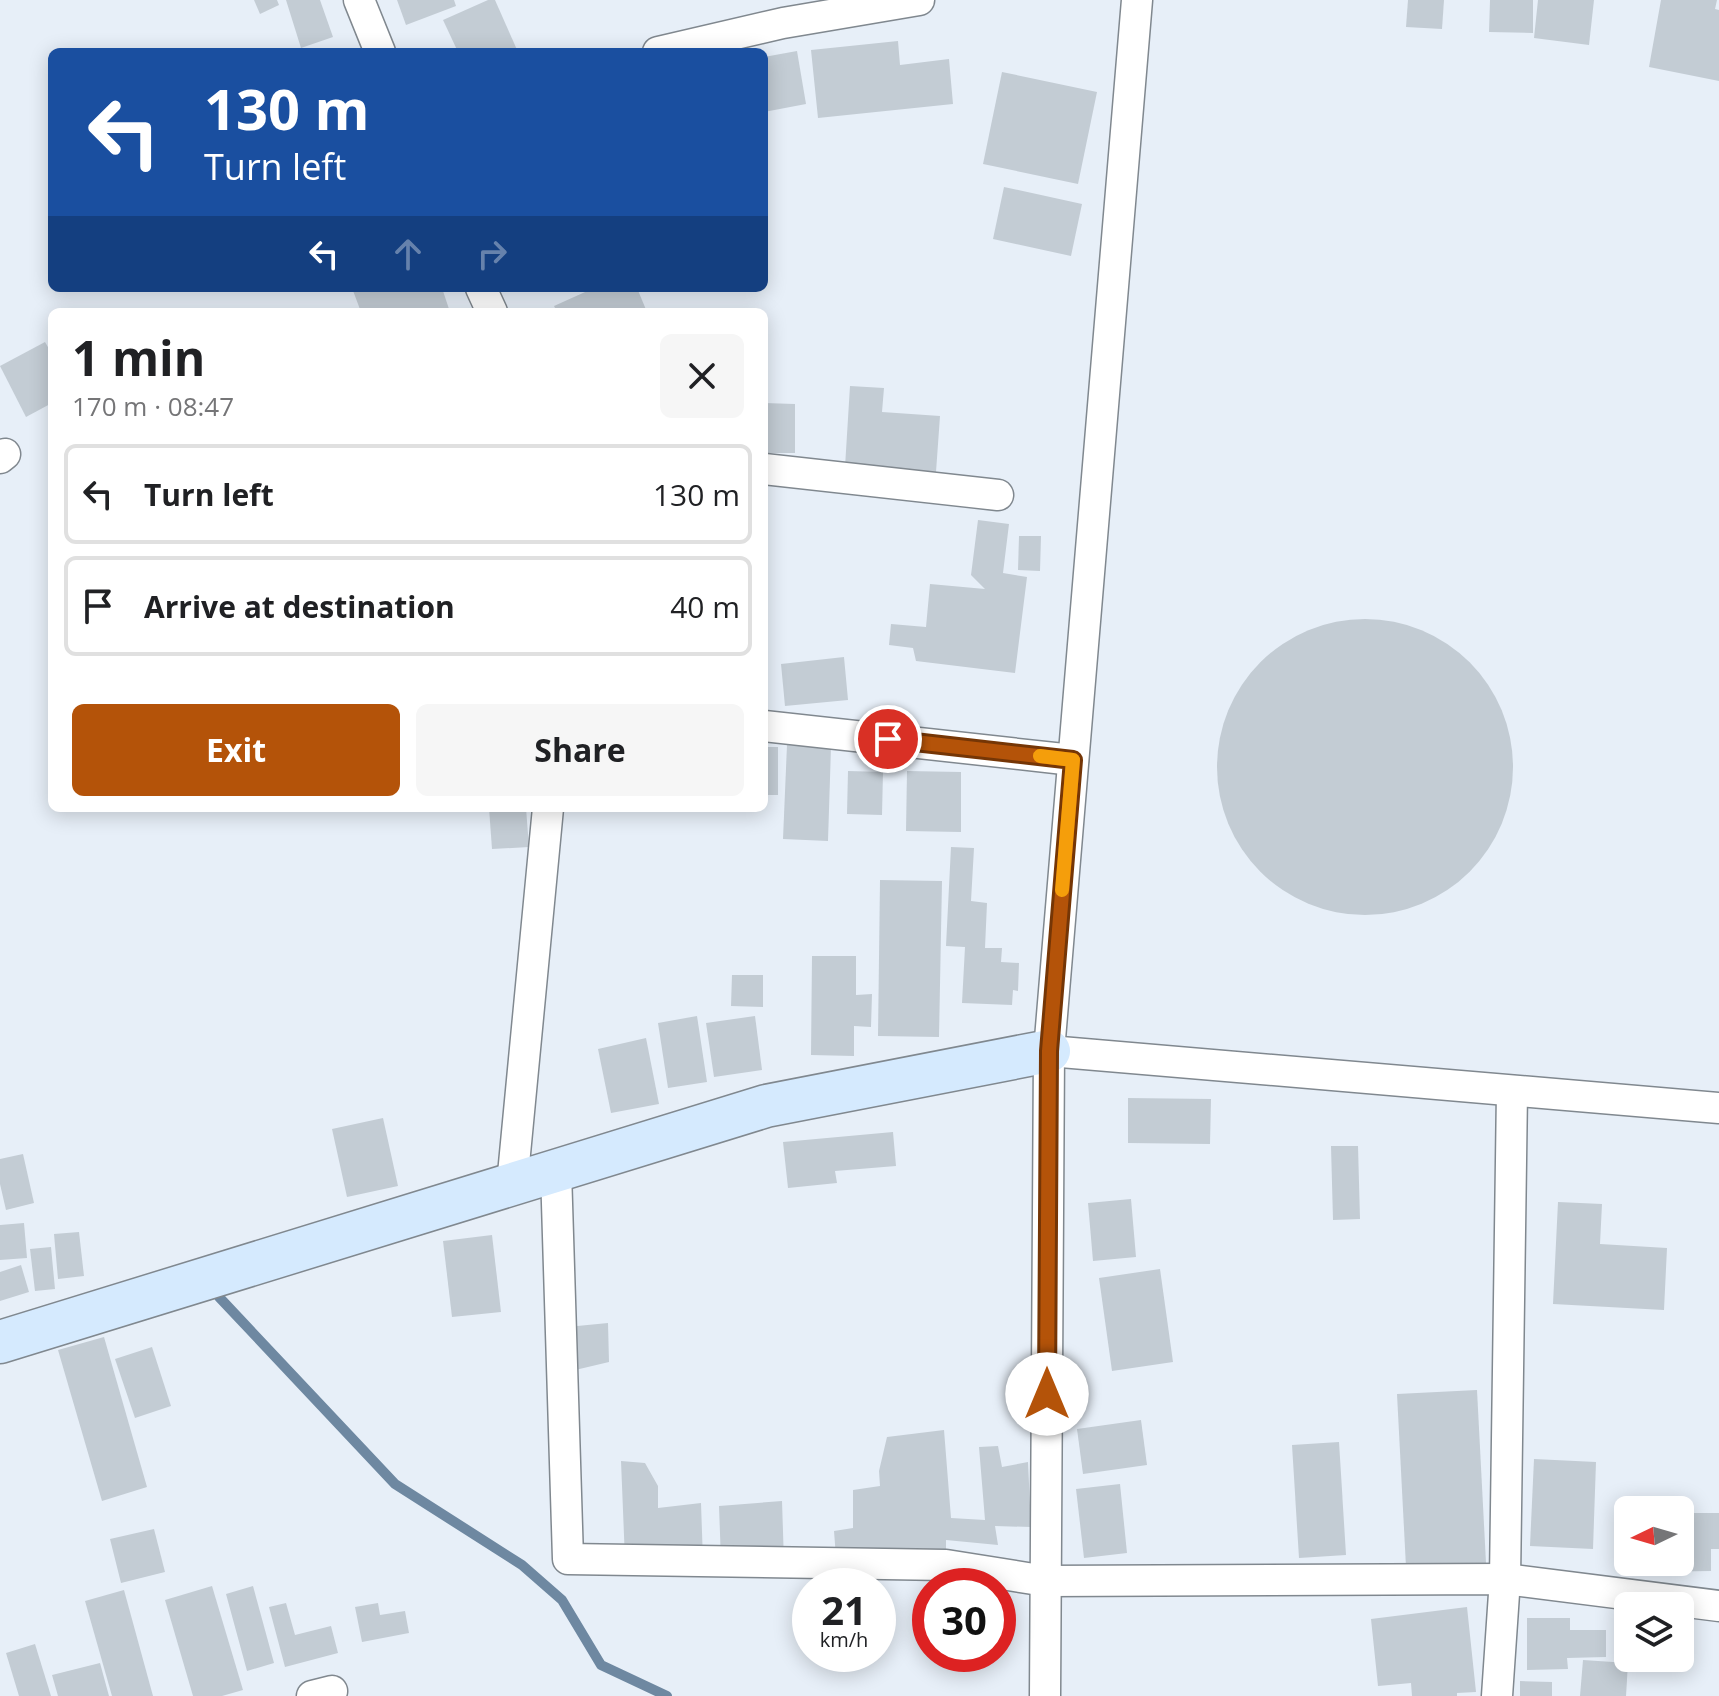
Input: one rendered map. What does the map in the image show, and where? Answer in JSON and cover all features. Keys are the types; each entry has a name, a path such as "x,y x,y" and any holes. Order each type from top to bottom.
{"street":[{"path":"359,0 378,48"},
{"path":"675,48 783,23 919,0"},
{"path":"1045,1696 1049,1051 1136,0"},
{"path":"768,469 998,495"},
{"path":"768,726 1073,760"},
{"path":"512,1185 548,812"},
{"path":"0,1342 766,1106 1049,1051 1719,1108"},
{"path":"1497,1696 1505,1579 1512,1091"},
{"path":"556,1171 568,1559 946,1565 1046,1581 1505,1579 1719,1606"}],"building":[{"path":"254,0 277,0 279,5 260,14"},
{"path":"286,0 320,0 333,37 301,48"},
{"path":"397,0 454,0 456,6 406,25"},
{"path":"488,0 495,0 516,48 456,48 443,20"},
{"path":"1408,0 1444,0 1442,29 1406,27"},
{"path":"1490,0 1533,0 1533,33 1489,32"},
{"path":"1538,0 1594,0 1589,45 1534,38"},
{"path":"1661,0 1717,0 1719,81 1649,67"},
{"path":"898,41 900,65 949,59 953,104 818,118 811,50"},
{"path":"797,51 806,104 768,111 768,56"},
{"path":"1002,72 1097,92 1078,184 983,164"},
{"path":"1004,187 1082,204 1071,256 993,239"},
{"path":"354,292 443,292 449,308 360,308"},
{"path":"585,292 639,292 645,308 555,308"},
{"path":"45,342 48,347 48,405 26,417 0,366"},
{"path":"850,386 884,388 882,412 940,416 936,472 845,467"},
{"path":"768,403 795,404 795,453 768,453"},
{"path":"978,520 1009,524 1003,573 1027,577 1015,673 916,661 913,648 889,645 891,624 926,627 930,584 985,589 971,575"},
{"path":"1019,536 1041,536 1040,571 1018,570"},
{"path":"1365,619 1394,622 1422,630 1459,653 1479,673 1502,710 1510,738 1513,767 1510,796 1502,824 1479,861 1459,881 1422,904 1394,912 1365,915 1336,912 1308,904 1271,881 1251,861 1228,824 1220,796 1217,767 1220,738 1228,710 1251,673 1271,653 1308,630 1336,622"},
{"path":"844,657 848,700 785,706 781,664"},
{"path":"787,745 831,747 828,841 783,839"},
{"path":"768,747 778,747 778,795 768,795"},
{"path":"848,771 883,772 882,815 847,814"},
{"path":"907,771 961,772 961,832 906,831"},
{"path":"489,812 526,812 529,847 492,849"},
{"path":"951,847 974,848 971,901 987,903 985,948 1002,948 1001,962 1019,963 1018,991 1013,990 1012,1005 962,1003 965,947 946,946"},
{"path":"880,880 942,881 939,1037 878,1036"},
{"path":"812,956 856,956 856,995 872,994 871,1027 854,1026 854,1056 811,1055"},
{"path":"732,975 763,975 763,1007 731,1006"},
{"path":"697,1016 707,1082 668,1088 658,1023"},
{"path":"755,1016 762,1070 714,1077 706,1023"},
{"path":"646,1038 659,1104 611,1113 598,1049"},
{"path":"1128,1098 1211,1099 1210,1144 1128,1143"},
{"path":"383,1118 398,1186 347,1197 332,1129"},
{"path":"893,1132 896,1166 835,1171 837,1183 788,1188 783,1142"},
{"path":"1331,1146 1358,1146 1360,1219 1333,1220"},
{"path":"23,1154 34,1203 6,1210 0,1184 0,1159"},
{"path":"1131,1199 1136,1257 1093,1261 1088,1203"},
{"path":"1558,1202 1602,1204 1600,1244 1667,1248 1664,1310 1553,1304"},
{"path":"24,1223 27,1258 0,1260 0,1225"},
{"path":"79,1232 84,1276 58,1279 54,1234"},
{"path":"492,1235 501,1312 452,1317 443,1241"},
{"path":"51,1247 55,1289 35,1291 30,1249"},
{"path":"21,1265 29,1292 0,1301 0,1272"},
{"path":"1160,1269 1173,1362 1112,1371 1099,1278"},
{"path":"608,1323 609,1362 571,1371 567,1327"},
{"path":"104,1337 147,1487 102,1501 58,1350"},
{"path":"152,1347 171,1406 135,1418 115,1359"},
{"path":"1477,1390 1486,1563 1406,1567 1397,1394"},
{"path":"1141,1420 1147,1465 1083,1474 1077,1429"},
{"path":"944,1430 951,1518 985,1520 979,1447 998,1446 1002,1467 1028,1462 1031,1527 995,1526 998,1545 946,1540 946,1565 836,1557 834,1531 853,1528 853,1490 880,1486 879,1471 887,1437"},
{"path":"1339,1442 1346,1555 1299,1558 1292,1445"},
{"path":"1534,1459 1596,1462 1593,1549 1530,1546"},
{"path":"621,1461 645,1463 658,1486 658,1508 701,1503 703,1561 625,1560"},
{"path":"1120,1484 1127,1553 1084,1558 1076,1489"},
{"path":"782,1501 784,1562 721,1561 719,1506"},
{"path":"1694,1513 1719,1513 1719,1549 1711,1549 1711,1571 1694,1571"},
{"path":"154,1529 165,1572 121,1583 110,1539"},
{"path":"212,1586 243,1690 222,1696 193,1696 165,1600"},
{"path":"253,1586 274,1663 247,1671 226,1594"},
{"path":"124,1590 153,1696 112,1696 85,1601"},
{"path":"286,1603 295,1635 331,1626 338,1653 285,1667 269,1607"},
{"path":"378,1603 380,1615 405,1611 409,1633 362,1642 355,1607"},
{"path":"1467,1607 1476,1692 1457,1693 1457,1696 1412,1696 1411,1683 1378,1686 1371,1619"},
{"path":"1527,1618 1570,1618 1570,1630 1606,1630 1606,1657 1567,1658 1568,1669 1527,1670"},
{"path":"35,1644 51,1696 19,1696 6,1653"},
{"path":"1583,1660 1614,1662 1614,1672 1627,1672 1626,1696 1580,1696"},
{"path":"100,1663 109,1696 58,1696 52,1675"},
{"path":"1520,1681 1552,1682 1552,1696 1520,1696"}],"waterway":[{"path":"219,1297 395,1484 522,1565 562,1600 601,1665 667,1696"}],"slow traffic":[{"path":"1040,756 1073,760 1062,890"}],"route":[{"path":"888,739 1073,760 1049,1051 1047,1394"}]}
